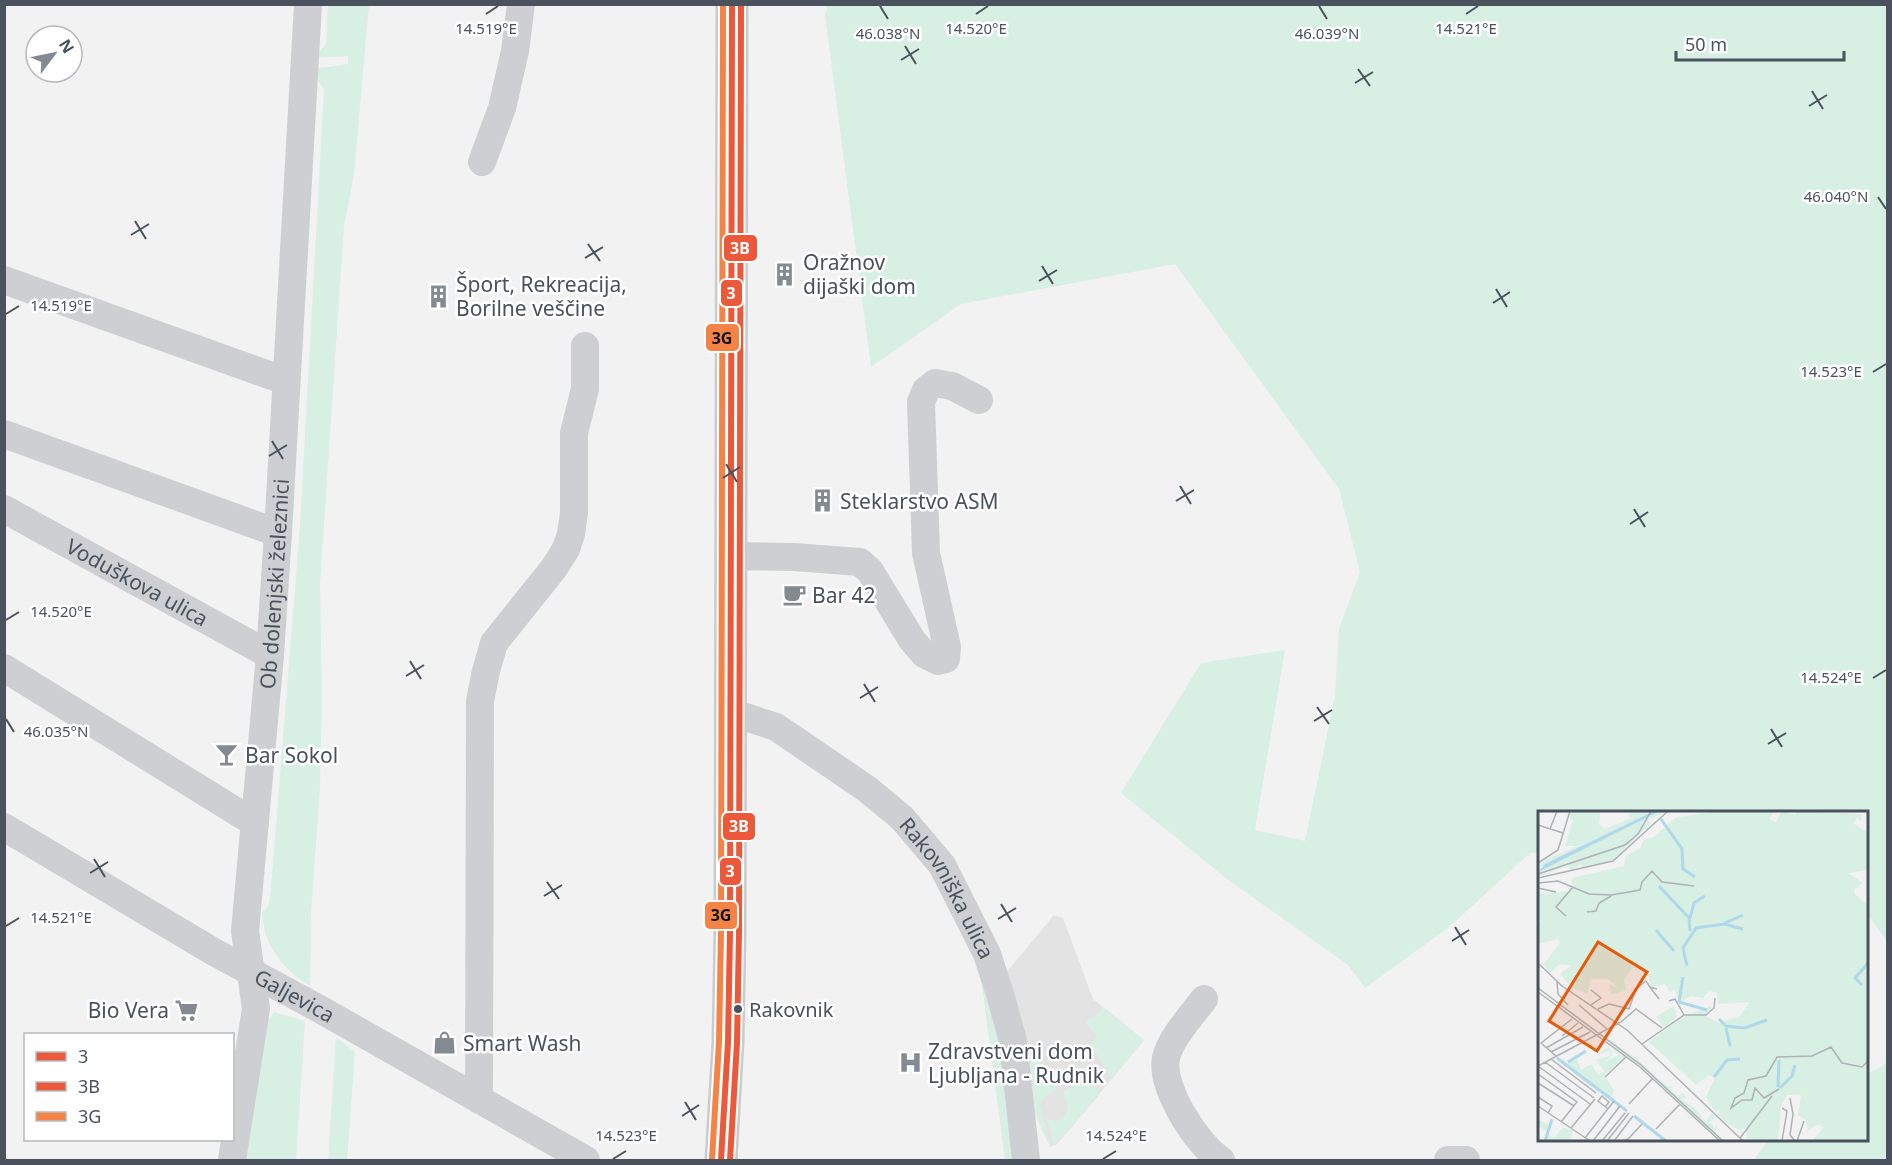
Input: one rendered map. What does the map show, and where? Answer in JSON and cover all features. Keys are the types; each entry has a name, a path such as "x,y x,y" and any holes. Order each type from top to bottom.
{"main road":[{"path":"721,1161 728,1042 732,556 732,4"}],"street":[{"name":"Ob dolenjski železnici","path":"232,1161 256,1010 245,932 279,533 308,4"},
{"path":"482,162 502,108 515,51 521,4"},
{"path":"4,280 286,381"},
{"path":"479,1100 480,701 494,643 554,568 566,549 571,534 574,513 574,433 585,389 585,346"},
{"path":"732,556 794,557 860,562 870,571 882,594 912,640 924,654 938,661 946,659 947,647 926,553 921,402 926,390 935,383 952,386 979,400"},
{"path":"4,434 279,533"},
{"name":"Voduškova ulica","path":"4,508 270,655"},
{"path":"4,668 255,823"},
{"name":"Rakovniška ulica","path":"730,712 776,727 867,789 902,818 942,865 987,954 1000,994 1012,1041 1026,1161"},
{"name":"Galjevica","path":"4,827 214,952 324,1011 586,1161"},
{"path":"1204,999 1170,1047 1166,1060 1167,1076 1173,1095 1190,1128 1221,1161"},
{"path":"1448,1161 1466,1161"}],"shaded area":[{"path":"1054,915 1063,918 1093,999 1144,1040 1071,1128 1056,1145 1050,1147 1035,1114 1005,974"}],"green space":[{"path":"828,4 1887,5 1887,941 1868,915 1868,811 1538,811 1538,853 1530,853 1448,928 1365,988 1348,965 1227,879 1121,793 1201,663 1285,650 1255,830 1305,841 1335,696 1339,629 1360,572 1339,489 1175,264 961,304 871,367 825,15"},
{"path":"328,5 369,5 354,174 344,226 320,583 322,698 320,787 311,914 310,986 291,972 276,955 266,935 262,912 269,905 271,888 300,526 324,89 317,79 315,69 348,64 348,56 316,58 326,44"},
{"path":"979,963 1004,1043 1018,1160 1005,1160"},
{"path":"1104,1008 1144,1040 1112,1079 1090,1043 1097,1037 1086,1022"},
{"path":"274,1012 305,1021 296,1160 245,1160 266,1024"},
{"path":"336,1037 355,1052 347,1160 328,1160"},
{"path":"1037,1056 1044,1076 1051,1074 1057,1089 1044,1098 1040,1105 1050,1147 1035,1114 1026,1063"},
{"path":"1887,1063 1887,1160 1754,1160 1767,1141 1868,1141 1868,1073"},
{"path":"1090,1073 1099,1095 1054,1145 1047,1119 1057,1121 1065,1115 1068,1108 1063,1092"}],"transit line":[{"name":"3G","path":"712,1159 719,1042 721,932 723,4"},
{"name":"3","path":"721,1160 728,1042 730,932 732,4"},
{"name":"3B","path":"730,1160 737,1043 739,932 741,4"}],"place":[{"name":"Oražnov dijaški dom","path":"785,274"},
{"name":"Šport, Rekreacija, Borilne veščine","path":"438,296"},
{"name":"Steklarstvo ASM","path":"822,501"},
{"name":"Bar 42","path":"794,595"},
{"name":"Bar Sokol","path":"227,755"},
{"name":"Rakovnik","path":"738,1009"},
{"name":"Bio Vera","path":"187,1010"},
{"name":"Smart Wash","path":"445,1043"},
{"name":"Zdravstveni dom Ljubljana - Rudnik","path":"910,1063"}]}
